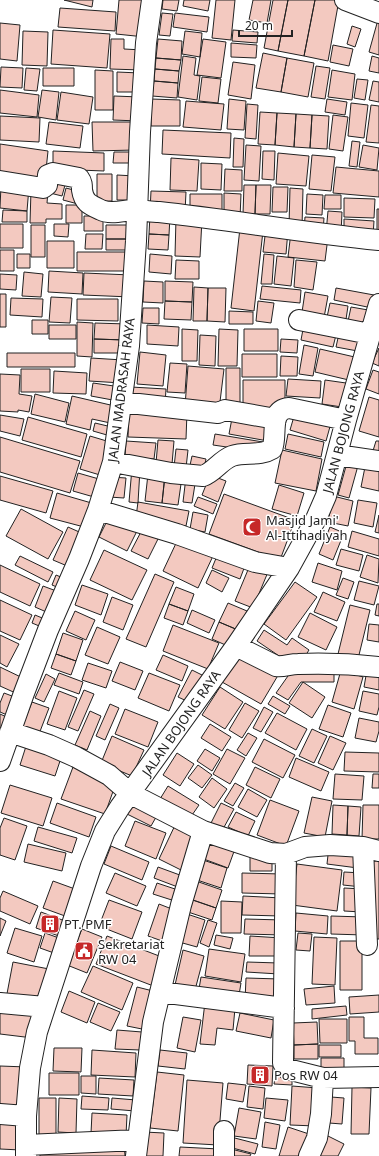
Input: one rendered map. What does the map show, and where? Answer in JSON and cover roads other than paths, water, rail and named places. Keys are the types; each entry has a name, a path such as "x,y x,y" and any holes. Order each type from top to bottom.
{"street":[{"name":"JALAN MADRASAH RAYA","path":"0,761 48,630 79,559 98,510 113,462 128,346 146,43 152,0"},
{"path":"345,0 379,13"},
{"path":"0,180 43,188 48,185 48,176 50,174 75,177 81,180 85,201 106,212 137,210 197,216 329,235 379,240"},
{"name":"JALAN BOJONG RAYA","path":"26,1150 26,1116 30,1068 37,1032 91,866 105,831 120,807 131,794 236,646 289,568 316,519 326,496 378,309"},
{"path":"299,320 370,334"},
{"path":"121,402 218,413 225,410 276,419"},
{"path":"113,462 171,473 204,476 231,456 260,454 272,449 276,419 281,410 290,408 346,420"},
{"path":"337,455 379,461"},
{"path":"98,510 177,534 256,562 289,568"},
{"path":"236,646 276,666 296,664 360,665 379,667"},
{"path":"10,732 49,745 76,757 109,775 131,794 203,831 270,853 286,854 306,847 324,846 371,849 367,945"},
{"path":"26,1150 137,1148 153,1022 181,905 203,831"},
{"path":"286,854 283,1063 287,1069 323,1078 379,1077"},
{"path":"160,992 284,1008"},
{"path":"0,1003 45,1007"},
{"path":"310,1156 317,1138 321,1114 323,1078"},
{"path":"0,1114 26,1116"},
{"path":"224,1132 224,1156"}],"place":[{"name":"Masjid Jami' Al-Ittihadiyah","path":"252,527"},
{"name":"PT. PMF","path":"50,924"},
{"name":"Sekretariat RW 04","path":"84,951"},
{"name":"Pos RW 04","path":"260,1075"}]}
